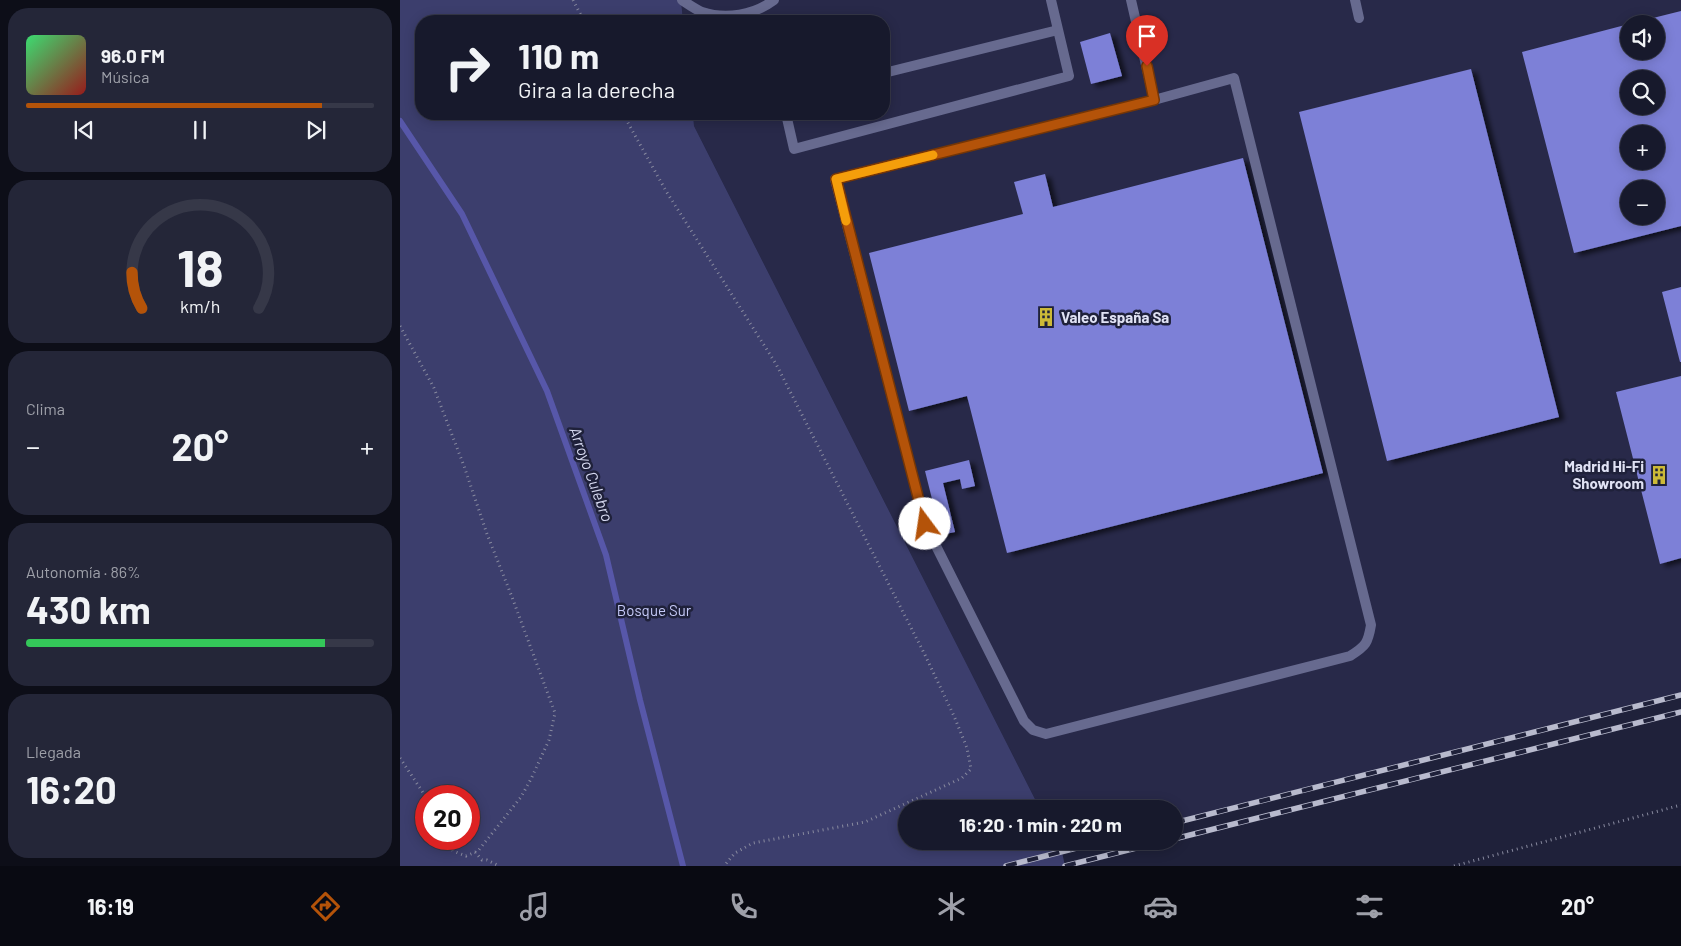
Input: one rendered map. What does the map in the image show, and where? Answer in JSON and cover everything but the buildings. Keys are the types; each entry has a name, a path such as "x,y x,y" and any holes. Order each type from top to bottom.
{"street":[{"path":"682,0 702,12 720,15"},
{"path":"734,15 751,13 774,0"},
{"path":"787,120 794,149 1069,76 1051,0"},
{"path":"1131,0 1154,100"},
{"path":"1355,0 1358,18"},
{"path":"890,72 1058,30"},
{"path":"1234,78 1371,625 1368,640 1361,649 1350,656 1046,734 1033,730 1024,721 925,524 836,179 1154,100 1234,78"}],"path":[{"path":"574,0 581,15"},
{"path":"626,120 666,191 776,364 926,655 964,740 971,769 962,778 866,822 753,843 735,853 724,866"},
{"path":"400,326 434,388 555,713 549,740 521,797 478,851 466,856 452,850"},
{"path":"400,758 418,785"},
{"path":"1454,866 1681,805"},
{"path":"475,852 482,860 487,860 499,866"}],"shaded area":[{"path":"681,0 1681,0 1681,696 1183,822 1183,800 1035,800 694,126 694,120 890,120 890,15 682,15"}],"green space":[{"name":"Bosque Sur","path":"400,0 681,0 682,15 415,15 415,120 694,120 694,126 1035,800 898,800 898,850 1061,850 1065,866 400,866"}],"waterway":[{"name":"Arroyo Culebro","path":"400,121 462,214 547,391 606,555 640,700 683,866"}],"railway":[{"path":"1183,821 1681,695"},
{"path":"1183,837 1681,712"},
{"path":"1006,866 1069,850"},
{"path":"1065,866 1128,850"}],"slow traffic":[{"path":"846,221 836,179 933,155"}],"place":[{"name":"Valeo España Sa","path":"1046,317"},
{"name":"Madrid Hi-Fi Showroom","path":"1659,475"}],"route":[{"path":"925,524 836,179 1154,100 1147,66"}]}
